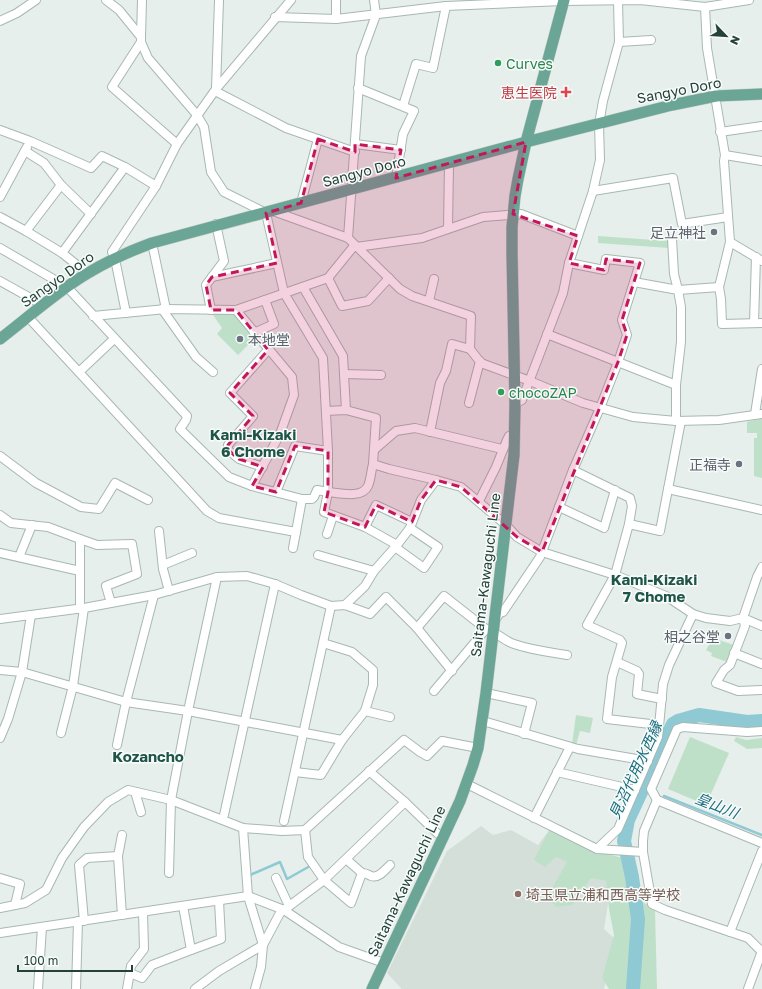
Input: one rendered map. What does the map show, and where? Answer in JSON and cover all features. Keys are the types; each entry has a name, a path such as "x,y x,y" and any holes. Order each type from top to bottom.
{"main road":[{"name":"Saitama-Kawaguchi Line","path":"372,989 444,837 467,784 478,748 483,721 492,627 506,525 515,435 512,253 513,214 518,179 526,142 563,1"},
{"name":"Sangyo Doro","path":"0,339 87,273 152,243 216,224 269,212 526,142 672,105 716,96 762,94"}],"street":[{"path":"0,21 17,13 36,0"},
{"path":"106,0 119,10 141,39 148,58 197,115 204,127 211,172 224,192 269,212 348,238 400,289 412,296 472,316 470,349"},
{"path":"142,0 141,39 112,87 177,144"},
{"path":"216,90 219,0"},
{"path":"126,312 115,259 112,252 156,186 177,144 197,115 275,17 291,0"},
{"path":"336,0 336,19"},
{"path":"348,238 361,56 376,15 374,0"},
{"path":"275,17 336,19 446,6 563,1 640,0 705,7 749,0"},
{"path":"515,404 522,400 548,334 563,293 569,263 593,191 600,160 599,124 603,102 619,42 618,1"},
{"path":"403,106 416,64 433,68 446,6"},
{"path":"705,7 707,48 725,155 724,161 730,242 719,287 722,324 758,323 759,259 730,242"},
{"path":"619,42 651,40"},
{"path":"358,88 414,111 403,134 396,178"},
{"path":"216,90 286,128 318,139 355,148 401,150"},
{"path":"720,132 762,126"},
{"path":"0,130 30,141 91,168 102,156 125,167 156,186"},
{"path":"301,203 318,139"},
{"path":"1,194 30,141"},
{"path":"25,151 44,163 61,185 91,214"},
{"path":"725,155 762,161"},
{"path":"448,164 448,228"},
{"path":"62,253 125,167"},
{"path":"593,191 674,178 682,224 728,217"},
{"path":"26,231 61,185"},
{"path":"269,212 277,263 284,294 323,358 328,451 328,492 324,512 365,527 396,546 424,568 438,547 411,525 376,505 365,527"},
{"path":"93,316 164,309 236,310 328,278 355,246 422,238 483,217 521,214 578,236"},
{"path":"0,217 62,253 87,273"},
{"path":"211,310 206,285 224,261 216,224"},
{"path":"629,524 660,530 679,421 676,385 681,342 680,307 674,274 672,239"},
{"path":"152,243 164,309 196,357 213,372"},
{"path":"0,248 67,287 187,416 180,429 228,477 252,486 302,498 312,499 317,490 349,494 361,493 367,488 373,464 376,418 346,410 326,411"},
{"path":"434,691 492,627 500,612 503,612 531,572 542,552 572,470 600,408 627,335 622,320 640,263 606,259 604,270 569,263"},
{"path":"212,277 277,263"},
{"path":"328,278 342,306 368,301 389,278"},
{"path":"429,301 434,278"},
{"path":"0,281 43,305"},
{"path":"634,282 678,290 719,287"},
{"path":"303,287 343,356 346,410"},
{"path":"254,333 274,324 265,300"},
{"path":"236,310 292,377 294,395 280,434 252,486"},
{"path":"28,317 207,511 218,518 296,532"},
{"path":"548,334 676,385"},
{"path":"79,372 114,339"},
{"path":"430,432 440,383 446,371 452,344 470,349 480,361 583,403 633,417 679,421 719,420 758,414 762,369"},
{"path":"263,467 238,459 228,450 228,445 253,416 230,393 268,350"},
{"path":"469,403 480,361"},
{"path":"344,374 381,375"},
{"path":"374,450 396,431 415,428 502,449"},
{"path":"479,502 496,467 502,449 509,436 515,435"},
{"path":"276,492 296,446 328,451"},
{"path":"0,456 36,483 81,506 99,509 115,483 148,500"},
{"path":"373,464 461,487 506,525 517,537 542,552 615,575 666,596 693,614 706,618 730,621 743,618 762,626"},
{"path":"572,470 630,498 632,506 629,524 615,575 587,625 620,640 622,643 618,662 612,677 607,719 659,725"},
{"path":"345,605 365,586 374,571 396,546 411,525 421,500 436,480"},
{"path":"668,489 762,510"},
{"path":"559,507 604,528 615,490"},
{"path":"293,548 302,498"},
{"path":"0,515 12,523 48,527 97,545 132,544 137,574 106,586 111,603"},
{"path":"327,534 333,516"},
{"path":"19,557 32,525"},
{"path":"159,531 163,565 169,591"},
{"path":"62,733 73,686 82,609 80,539"},
{"path":"0,553 80,571"},
{"path":"163,565 192,553"},
{"path":"318,555 374,571"},
{"path":"762,567 743,618 745,626 730,665 724,670 716,684 738,691 762,690"},
{"path":"0,619 82,609 154,595 217,577 247,576 275,584 330,606 345,605 370,614 386,597 417,628 452,671"},
{"path":"169,873 171,800 188,711 217,577"},
{"path":"224,814 275,584"},
{"path":"117,745 126,702 154,595"},
{"path":"417,628 444,596 492,627 512,644 567,655"},
{"path":"284,821 330,606"},
{"path":"596,849 618,829 658,737 663,684 669,665 693,614"},
{"path":"0,738 8,719 22,672 31,615"},
{"path":"295,772 321,775 342,740 365,711 373,685 373,670 352,652 323,643"},
{"path":"734,653 762,664"},
{"path":"618,662 637,671 639,674 636,694 662,699"},
{"path":"0,670 22,672 126,702 188,711 342,740"},
{"path":"486,693 532,703 524,734"},
{"path":"365,711 390,717"},
{"path":"483,721 570,747 648,761"},
{"path":"762,731 747,732 683,727 677,729 651,789 657,800 762,843"},
{"path":"0,908 25,904 46,890 62,858 84,827 108,802 128,790 171,800 243,828 282,831 305,830 369,771 396,749 404,740 428,756 442,740 478,748"},
{"path":"534,818 570,747"},
{"path":"369,771 405,802 437,833 444,837"},
{"path":"557,772 635,790"},
{"path":"467,784 596,849 640,852"},
{"path":"136,792 141,812"},
{"path":"657,800 644,831 640,852 652,904 665,910 748,938 762,951 748,989"},
{"path":"196,989 219,971 262,945 280,913 324,880 405,802"},
{"path":"243,828 248,896 262,945 260,967 255,989"},
{"path":"305,830 308,857 324,880 351,903 362,873"},
{"path":"122,836 118,856 122,915"},
{"path":"730,932 762,851"},
{"path":"76,989 81,921 78,865 87,858 118,856"},
{"path":"346,858 362,873 367,873 372,877 377,876 390,865"},
{"path":"0,878 20,884 15,905"},
{"path":"276,878 286,908"},
{"path":"0,933 248,896 286,908 338,947 384,963"},
{"path":"130,973 142,978 152,965 222,939 219,901"},
{"path":"183,906 191,950"},
{"path":"127,989 131,966 144,949 143,912"},
{"path":"38,989 42,926"}],"highlighted area":[{"path":"318,139 355,152 355,144 401,150 396,178 526,142 513,214 578,236 569,263 604,270 606,259 640,263 622,320 627,335 618,362 542,552 517,537 461,487 436,480 421,500 412,522 376,505 365,527 324,512 328,492 328,451 295,446 276,492 252,486 263,467 239,459 228,450 228,445 253,416 230,393 268,350 236,310 211,310 206,285 212,277 277,263 266,213 301,203"}],"shaded area":[{"name":"埼玉県立浦和西高等学校","path":"481,826 493,835 511,830 538,845 547,833 583,851 615,859 604,929 616,940 604,989 401,989 387,973 447,851"}],"green space":[{"path":"598,236 668,241 669,248 598,243"},
{"path":"211,312 234,314 255,338 238,355 217,334 222,328"},
{"path":"762,418 762,478 754,476 754,438 757,438 757,433 747,433 747,422"},
{"path":"713,638 734,645 729,661 727,662 711,656 712,653 706,650"},
{"path":"576,715 593,718 590,733 580,731 576,745 572,744"},
{"path":"690,737 729,753 706,805 668,789"},
{"path":"736,737 746,740 762,738 762,748 747,749 734,741"},
{"path":"549,830 587,849 631,860 637,867 640,900 655,910 657,989 609,989 602,978 614,935 606,881 591,878 572,905 556,907 550,900 549,894 567,862 556,857 545,867 534,860"}],"waterway":[{"name":"見沼代用水西縁","path":"633,989 638,919 632,877 624,841 628,820 673,724 699,715 747,722 762,721"},
{"name":"皇山川","path":"664,796 762,835"},
{"path":"250,875 280,862 287,879 310,866 311,867"}],"place":[{"name":"Curves","path":"498,63"},
{"name":"恵生医院","path":"566,92"},
{"name":"足立神社","path":"714,232"},
{"name":"本地堂","path":"240,339"},
{"name":"chocoZAP","path":"501,392"},
{"name":"正福寺","path":"739,464"},
{"name":"相之谷堂","path":"728,636"},
{"name":"埼玉県立浦和西高等学校","path":"518,894"}],"district":[{"name":"Kami-Kizaki 6 Chome","path":"253,442"},
{"name":"Kami-Kizaki 7 Chome","path":"654,588"},
{"name":"Kozancho","path":"148,756"}]}
